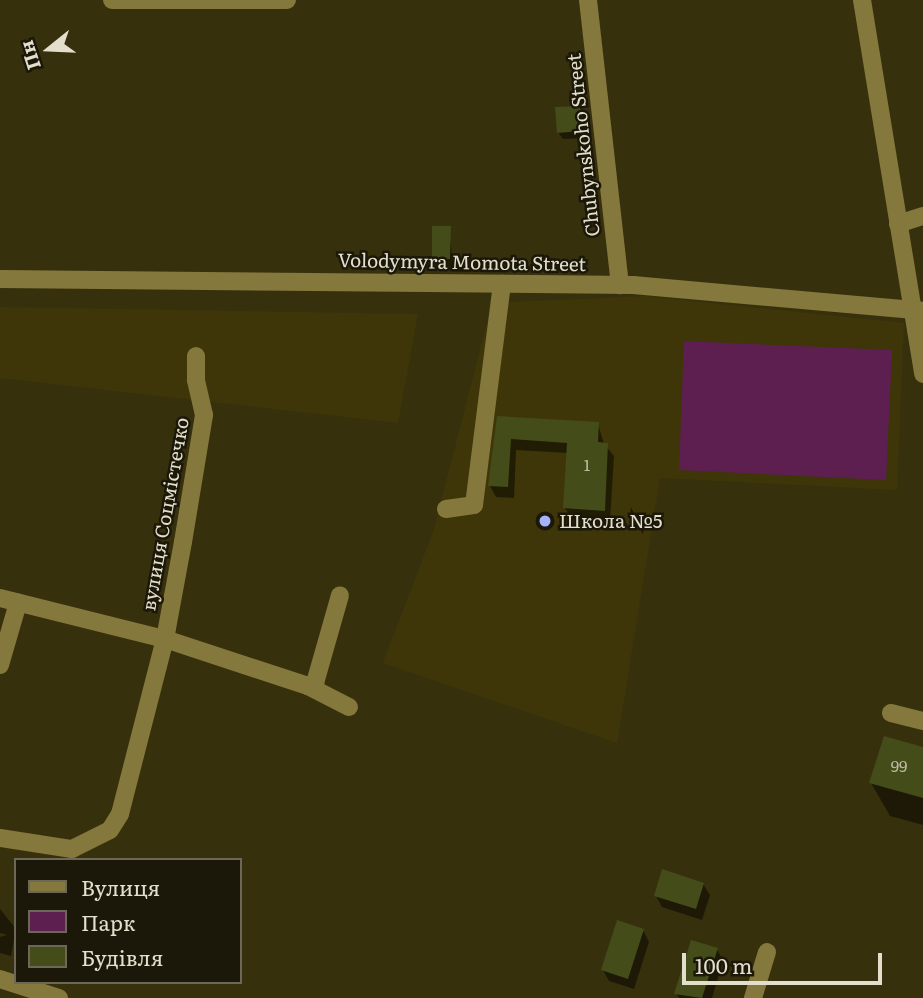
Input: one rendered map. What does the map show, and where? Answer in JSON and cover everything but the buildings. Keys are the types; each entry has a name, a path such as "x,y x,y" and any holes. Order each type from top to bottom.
{"street":[{"path":"112,0 287,0"},
{"name":"Chubynskoho Street","path":"588,0 620,285"},
{"path":"862,0 898,224 918,310 923,374"},
{"path":"898,224 923,216"},
{"name":"Volodymyra Momota Street","path":"0,279 620,285 918,310"},
{"path":"446,509 474,505 502,284"},
{"name":"вулиця Соцмістечко","path":"0,838 72,849 110,830 120,814 165,639 204,415 195,380 196,356"},
{"path":"308,686 314,683 340,594"},
{"name":"вулиця Соцмістечко","path":"0,598 165,639 308,686 349,707"},
{"path":"0,665 18,603"},
{"path":"891,713 923,721"},
{"path":"753,998 767,952"},
{"path":"16,984 59,998"}],"shaded area":[{"name":"Школа №5","path":"644,296 904,323 897,490 660,478 617,743 383,663 434,529 492,303"},
{"path":"0,307 418,314 398,423 0,378"}],"green space":[{"path":"684,341 892,350 886,480 679,470"}],"place":[{"name":"Школа №5","path":"545,521"}]}
